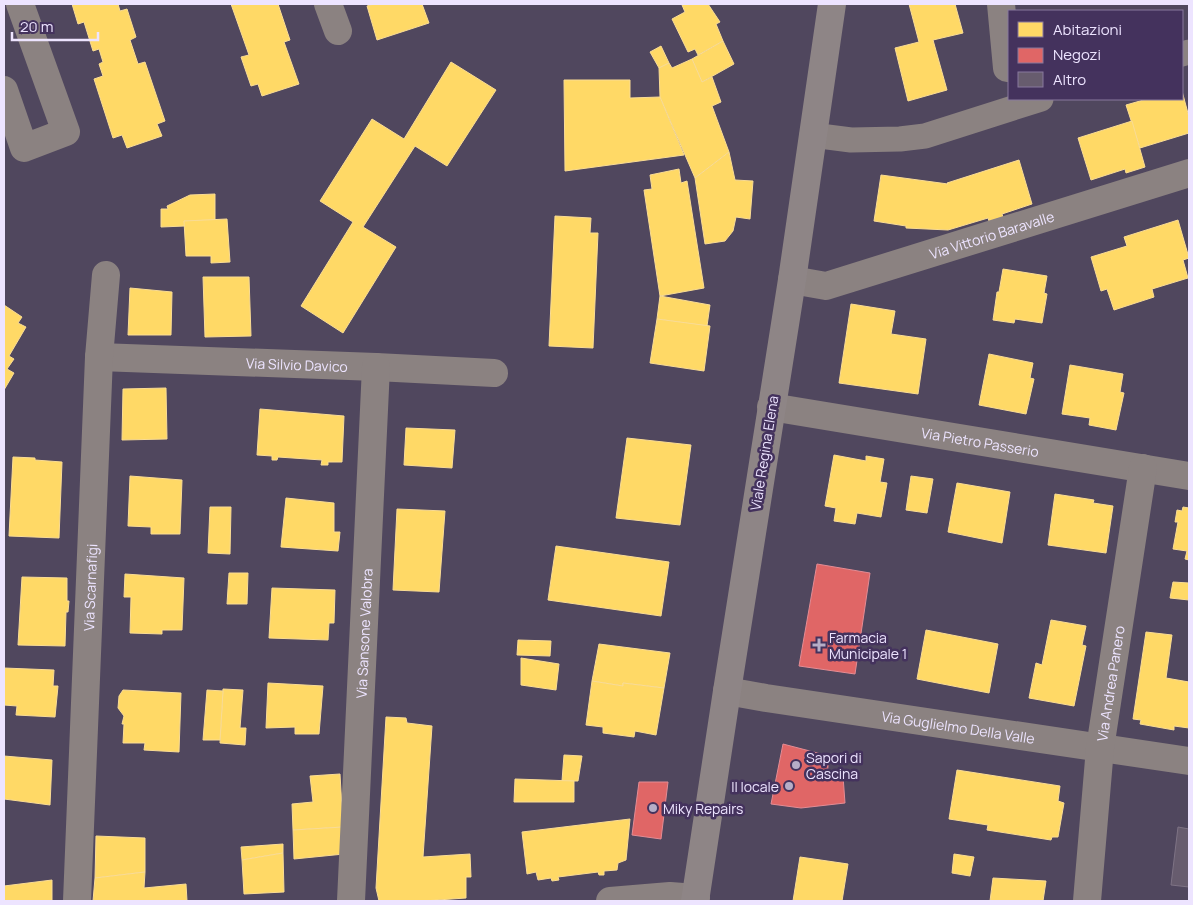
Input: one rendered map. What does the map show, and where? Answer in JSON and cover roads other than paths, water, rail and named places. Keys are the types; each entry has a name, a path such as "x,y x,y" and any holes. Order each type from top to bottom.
{"main road":[{"name":"Viale Regina Elena","path":"696,900 792,280 832,4"}],"street":[{"path":"4,90 24,148 66,132 20,4"},
{"path":"328,4 338,30"},
{"path":"1001,4 1008,68"},
{"path":"812,135 851,140 900,139 925,136 1038,100"},
{"name":"Via Vittorio Baravalle","path":"792,280 826,286 1189,173"},
{"name":"Via Scarnafigi","path":"77,901 99,357 106,275"},
{"name":"Via Silvio Davico","path":"99,357 376,366 494,373"},
{"name":"Via Sansone Valobra","path":"351,901 376,366"},
{"name":"Via Pietro Passerio","path":"772,407 1189,476"},
{"name":"Via Andrea Panero","path":"1087,901 1100,748 1143,468"},
{"name":"Via Guglielmo Della Valle","path":"727,691 776,700 1189,761"},
{"path":"610,901 670,896 696,900"}],"place":[{"name":"Farmacia Municipale 1","path":"819,645"},
{"name":"Sapori di Cascina","path":"796,765"},
{"name":"Il locale","path":"789,786"},
{"name":"Miky Repairs","path":"653,808"}]}
